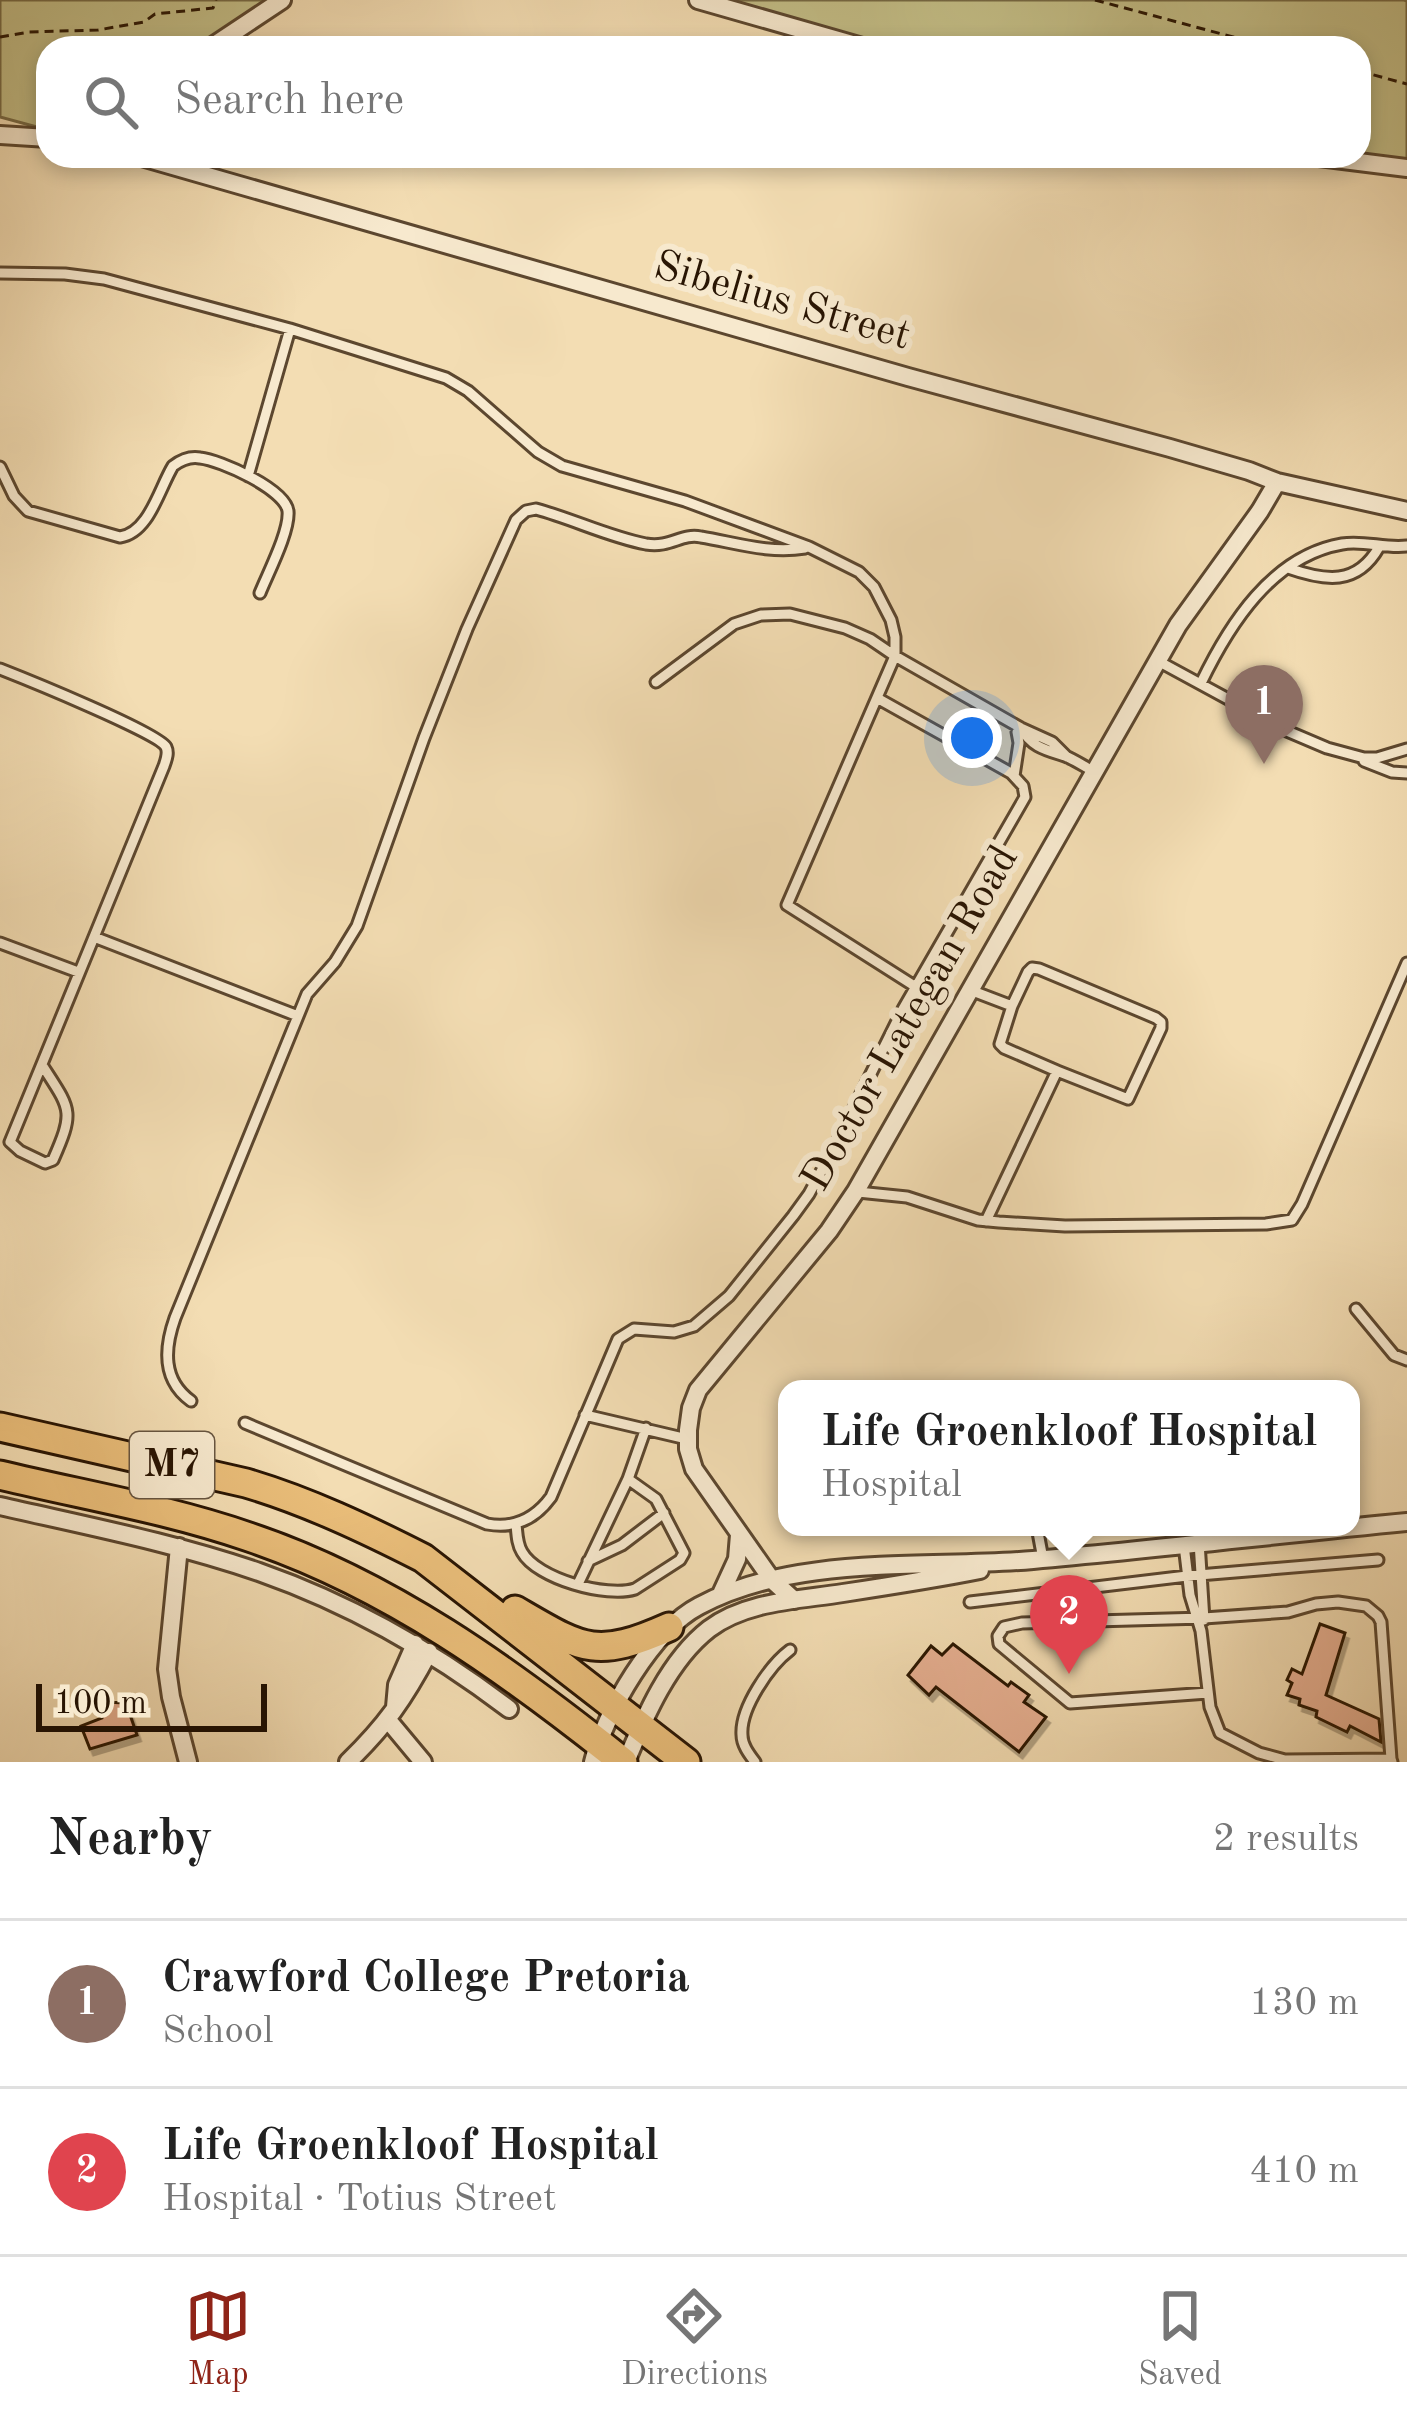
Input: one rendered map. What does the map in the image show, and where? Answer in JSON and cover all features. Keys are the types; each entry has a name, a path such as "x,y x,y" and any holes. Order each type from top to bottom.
{"main road":[{"name":"M7","path":"0,1427 280,1493 422,1558 686,1762"},
{"name":"M7","path":"0,1475 210,1524 322,1565 436,1625 596,1752 625,1762"},
{"path":"422,1558 573,1642 619,1646 669,1627"}],"street":[{"path":"228,36 282,0"},
{"path":"698,0 824,36"},
{"path":"0,135 36,137"},
{"path":"1371,164 1407,168"},
{"name":"Sibelius Street","path":"180,168 1276,482 1407,512"},
{"name":"Doctor Lategan Road","path":"687,1439 691,1408 700,1387 829,1231 856,1191 1190,606 1260,512 1276,482"},
{"path":"687,1439 698,1477 772,1580 794,1600"},
{"path":"0,1506 179,1547 301,1588 422,1648 509,1709"},
{"path":"1360,1527 1407,1522"},
{"path":"720,1596 734,1568 739,1535"},
{"path":"596,1752 642,1662 669,1627 720,1596 772,1580 891,1565 1036,1559 1264,1536"},
{"path":"179,1547 167,1670 188,1762"},
{"path":"625,1762 674,1669 700,1637 735,1614 1036,1559"},
{"path":"754,1608 772,1580"},
{"path":"348,1762 408,1693 422,1648"},
{"path":"391,1714 423,1762"}],"lane":[{"path":"0,273 104,279 290,328 446,378 562,466 685,500 845,564 874,587 891,620 895,656 787,905 916,987"},
{"path":"248,476 290,328"},
{"path":"0,467 14,496 28,511 120,537 129,536 142,523 177,463 199,458 248,476 276,493 288,510 260,593"},
{"path":"191,1401 181,1393 167,1366 168,1338 312,985 335,962 357,926 441,694 519,516 536,509 657,545 695,536 761,549 809,547"},
{"path":"1201,683 1221,642 1268,582 1300,559 1344,543 1407,546"},
{"path":"1288,568 1320,578 1344,576 1365,566 1379,547"},
{"path":"656,682 734,624 774,613 810,618 870,639 1016,725 1038,747 1095,772"},
{"path":"1158,661 1304,740 1392,772 1407,773"},
{"path":"0,669 74,699 164,743 168,750 10,1142 45,1162 53,1160 69,1123 64,1102 42,1064"},
{"path":"245,1423 487,1524 516,1524 542,1509 551,1497 618,1339 634,1329 674,1331 694,1326 737,1287 809,1194 890,1032 1025,797 1024,786 1015,776 877,698"},
{"path":"1015,776 1016,725"},
{"path":"1348,755 1377,758 1407,749"},
{"path":"94,937 298,1016"},
{"path":"0,943 78,972"},
{"path":"856,1191 907,1197 986,1221 1065,1226 1292,1220 1407,963"},
{"path":"1039,968 1156,1018 1161,1028 1128,1099 1004,1048 1000,1044 1012,1006 1028,972 1039,968"},
{"path":"970,990 1012,1006"},
{"path":"986,1221 1057,1071"},
{"path":"1356,1309 1394,1355 1407,1360"},
{"path":"585,1415 687,1439"},
{"path":"578,1584 628,1479 646,1428"},
{"path":"516,1524 519,1546 529,1562 600,1592 628,1592 680,1560 684,1550 652,1494 628,1479"},
{"path":"588,1562 622,1545 664,1513"},
{"path":"1036,1536 1036,1559"},
{"path":"1192,1543 1202,1576 1200,1618"},
{"path":"1192,1543 1187,1576 1200,1618 1210,1707 1220,1733 1259,1753 1286,1760 1373,1757 1391,1761 1381,1622 1372,1610 1338,1602 1288,1612 1200,1618 1017,1624 1004,1627 998,1640 1070,1703 1208,1693"},
{"path":"970,1601 1378,1560"},
{"path":"754,1762 741,1736 744,1718 761,1682 790,1650"}],"path":[{"path":"0,37 98,30 143,22 155,14 213,8 216,0"},
{"path":"1095,0 1229,36"},
{"path":"1371,74 1407,84"}],"shaded area":[{"path":"0,0 274,0 219,36 36,36 36,127 0,117"},
{"path":"692,0 1404,0 1407,165 1371,158 1371,36 823,36"}],"building":[{"path":"1320,1624 1345,1633 1326,1695 1379,1719 1381,1742 1350,1726 1347,1732 1316,1717 1317,1711 1287,1695 1292,1669 1302,1674"},
{"path":"953,1644 1008,1686 1011,1682 1029,1695 1024,1702 1046,1717 1019,1752 936,1687 929,1695 908,1675 931,1646 942,1655"},
{"path":"104,1702 126,1703 137,1735 90,1749 81,1726 102,1718"}],"place":[{"name":"Crawford College Pretoria","path":"1264,764"},
{"name":"Life Groenkloof Hospital","path":"1069,1674"}]}
